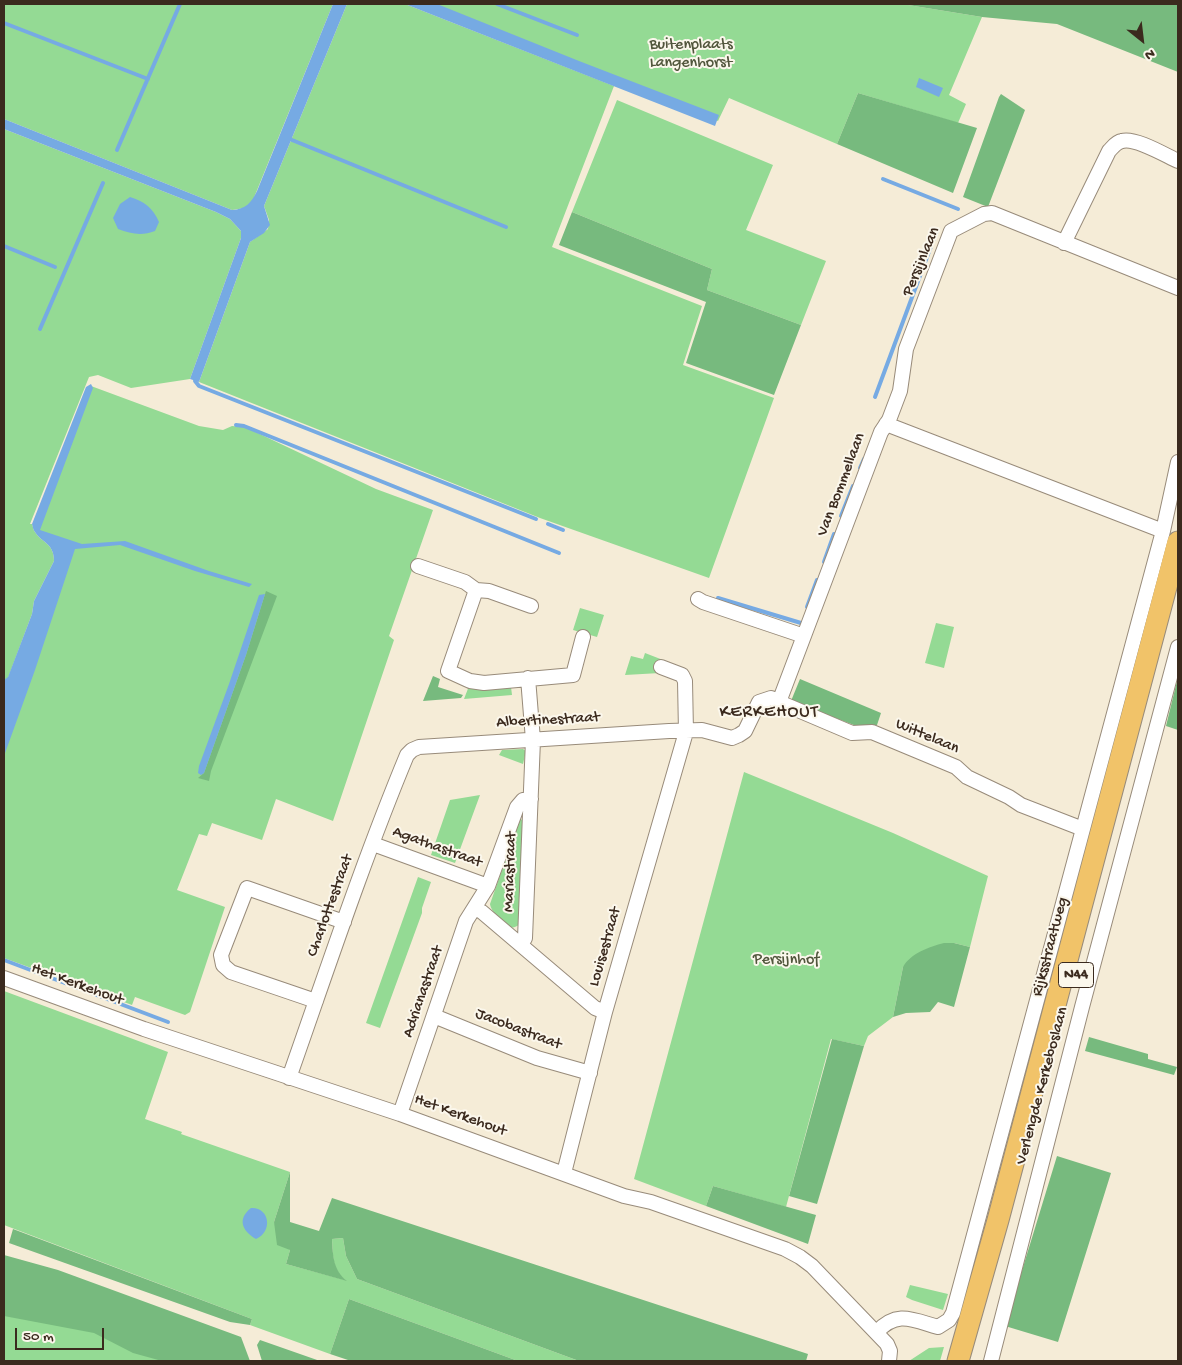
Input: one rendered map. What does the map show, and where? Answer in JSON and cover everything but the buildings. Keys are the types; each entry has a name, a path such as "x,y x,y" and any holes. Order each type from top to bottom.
{"main road":[{"name":"Rijksstraatweg","path":"958,1361 998,1220 1171,536"},
{"name":"Rijksstraatweg","path":"969,1361 1074,982 1178,588"}],"street":[{"path":"1064,243 1109,150 1114,145 1122,140 1133,141 1178,161"},
{"name":"Persijnlaan","path":"886,424 900,390 906,349 951,231 984,214 992,213 1178,288"},
{"name":"Van Bommellaan","path":"779,702 881,432 886,424 1171,536"},
{"name":"Rijksstraatweg","path":"877,1332 886,1322 901,1317 938,1327 949,1320 953,1313 1083,829 1171,536 1178,462"},
{"path":"418,566 465,582 476,590 488,591 531,606"},
{"path":"476,590 448,671 470,681 484,683 573,675 583,637"},
{"path":"698,599 804,636"},
{"name":"Verlengde Kerkeboslaan","path":"991,1361 1178,647"},
{"name":"Louisestraat","path":"564,1173 605,1012 686,732 685,681 682,675 661,667"},
{"name":"Mariastraat","path":"521,945 525,938 533,740 528,678"},
{"path":"686,732 702,730 732,738 739,736 745,731 759,702 770,698 779,702"},
{"name":"Wittelaan","path":"779,702 852,733 872,732 956,767 967,777 1009,797 1021,805 1083,829"},
{"name":"Albertinestraat","path":"412,750 419,747 669,731 686,732"},
{"name":"Charlottestraat","path":"289,1078 373,844 407,755 412,750"},
{"name":"Mariastraat","path":"488,886 517,806 524,800 531,799"},
{"name":"Agathastraat","path":"373,844 488,886"},
{"name":"Adrianastraat","path":"400,1114 466,921 488,886"},
{"path":"316,1001 231,972 223,965 221,954 247,888 344,922"},
{"path":"475,908 595,1008 605,1012"},
{"name":"Het Kerkehout","path":"4,978 144,1029 400,1114 624,1196 651,1202 785,1249 800,1257 877,1332"},
{"name":"Jacobastraat","path":"434,1016 537,1058 590,1073"},
{"path":"877,1332 890,1351 889,1361"}],"green space":[{"path":"4,4 333,4 253,200 245,208 232,210 4,119"},
{"path":"347,4 405,4 614,86 552,247 702,306 683,365 774,398 709,578 540,518 199,382 250,242 268,229 269,220 264,206"},
{"name":"Buitenplaats Langenhorst","path":"428,4 902,4 982,17 949,95 966,104 958,123 858,93 837,144 729,98 718,121"},
{"path":"902,4 1178,4 1178,72 1057,24 982,17"},
{"path":"858,93 977,128 953,193 837,144"},
{"path":"1001,94 1025,110 988,207 963,197"},
{"path":"617,100 773,165 746,230 826,261 801,325 707,290 712,269 572,212"},
{"path":"4,129 216,212 230,219 241,231 241,238 190,379 131,388 98,375 89,377 30,524 32,524 38,536 52,550 54,561 34,601 32,614 8,678 4,680"},
{"path":"572,212 712,269 707,290 801,325 774,395 686,363 706,302 559,245"},
{"path":"91,386 199,426 223,430 232,426 245,427 376,489 433,510 389,636 394,640 333,821 276,799 262,840 212,823 207,836 199,834 177,890 225,907 190,1012 185,1015 135,997 132,1005 4,958 4,726 64,553 37,532"},
{"path":"266,591 277,596 211,771 209,781 198,778 204,773 246,655"},
{"path":"580,608 604,615 597,637 573,630"},
{"path":"936,623 954,627 944,668 925,663"},
{"path":"645,653 663,660 660,673 625,675 631,656 643,659"},
{"path":"433,676 440,679 438,687 463,695 461,698 423,701"},
{"path":"1178,677 1178,730 1166,726"},
{"path":"800,679 881,713 877,725 859,727 791,701"},
{"path":"469,686 479,690 511,687 512,695 464,699"},
{"path":"523,749 526,751 523,764 499,755 502,750"},
{"name":"Persijnhof","path":"744,772 893,833 988,876 970,947 954,943 903,967 893,1017 868,1036 864,1046 831,1039 786,1207 713,1186 706,1206 634,1179"},
{"path":"480,795 455,863 431,855 450,800"},
{"path":"520,819 528,822 519,925 510,927 498,917 490,904"},
{"path":"418,877 431,882 422,913 380,1028 366,1023"},
{"path":"944,943 954,943 970,947 954,1007 938,1002 930,1012 906,1013 893,1017 903,967 906,962 916,954"},
{"path":"4,991 168,1052 145,1119 182,1132 181,1134 290,1172 274,1222 290,1250 286,1264 345,1280 335,1267 332,1239 343,1238 346,1256 357,1279 579,1361 518,1361 349,1299 330,1354 250,1325 252,1319 4,1225"},
{"path":"1089,1037 1148,1054 1148,1059 1177,1067 1174,1075 1085,1051"},
{"path":"832,1039 864,1046 817,1204 789,1196"},
{"path":"1057,1156 1111,1173 1058,1342 1005,1326"},
{"path":"290,1172 290,1222 319,1231 332,1198 808,1354 806,1361 579,1361 357,1279 346,1256 343,1238 332,1239 333,1251 336,1267 347,1281 286,1264 290,1250 277,1245 274,1222"},
{"path":"713,1186 816,1215 808,1244 706,1206"},
{"path":"13,1229 252,1319 250,1325 230,1322 9,1243"},
{"path":"4,1255 58,1270 241,1337 250,1361 162,1361 133,1353 94,1333 4,1316"},
{"path":"4,1260 246,1361 4,1361"},
{"path":"910,1285 948,1294 943,1310 906,1297"},
{"path":"349,1299 518,1361 351,1361 330,1354"},
{"path":"260,1340 320,1361 262,1361 257,1345"},
{"path":"944,1347 940,1361 909,1361 929,1348"}],"water":[{"path":"333,4 347,4 264,206 270,225 264,233 250,242 199,382 190,379 241,238 241,231 230,219 216,212 4,129 4,119 232,210 244,207 250,202 257,191"},
{"path":"405,4 437,4 719,115 715,126"},
{"path":"919,78 943,88 939,97 916,87"},
{"path":"130,197 144,203 154,213 159,222 155,231 146,234 136,234 118,229 113,218 120,204"},
{"path":"91,384 93,388 40,530 82,544 125,541 252,584 249,587 195,571 120,545 75,549 4,756 4,680 8,677 32,614 34,601 54,561 52,550 34,531 32,524 86,387"},
{"path":"265,594 246,655 204,773 201,775 198,773 199,766 259,595"},
{"path":"251,1208 262,1211 267,1220 265,1231 256,1239 247,1232 243,1225 244,1216"}],"waterway":[{"path":"117,150 180,4"},
{"path":"497,4 577,35"},
{"path":"4,23 148,79"},
{"path":"292,140 506,227"},
{"path":"883,179 958,209"},
{"path":"40,329 103,183"},
{"path":"875,397 937,230"},
{"path":"4,246 55,267"},
{"path":"195,381 199,386 536,519"},
{"path":"236,425 244,426 559,553"},
{"path":"860,468 864,459"},
{"path":"841,516 853,486"},
{"path":"548,524 563,530"},
{"path":"824,562 834,534"},
{"path":"807,607 817,580"},
{"path":"718,598 801,623"},
{"path":"4,960 168,1022"}],"district":[{"name":"KERKEHOUT","path":"769,713"}]}
